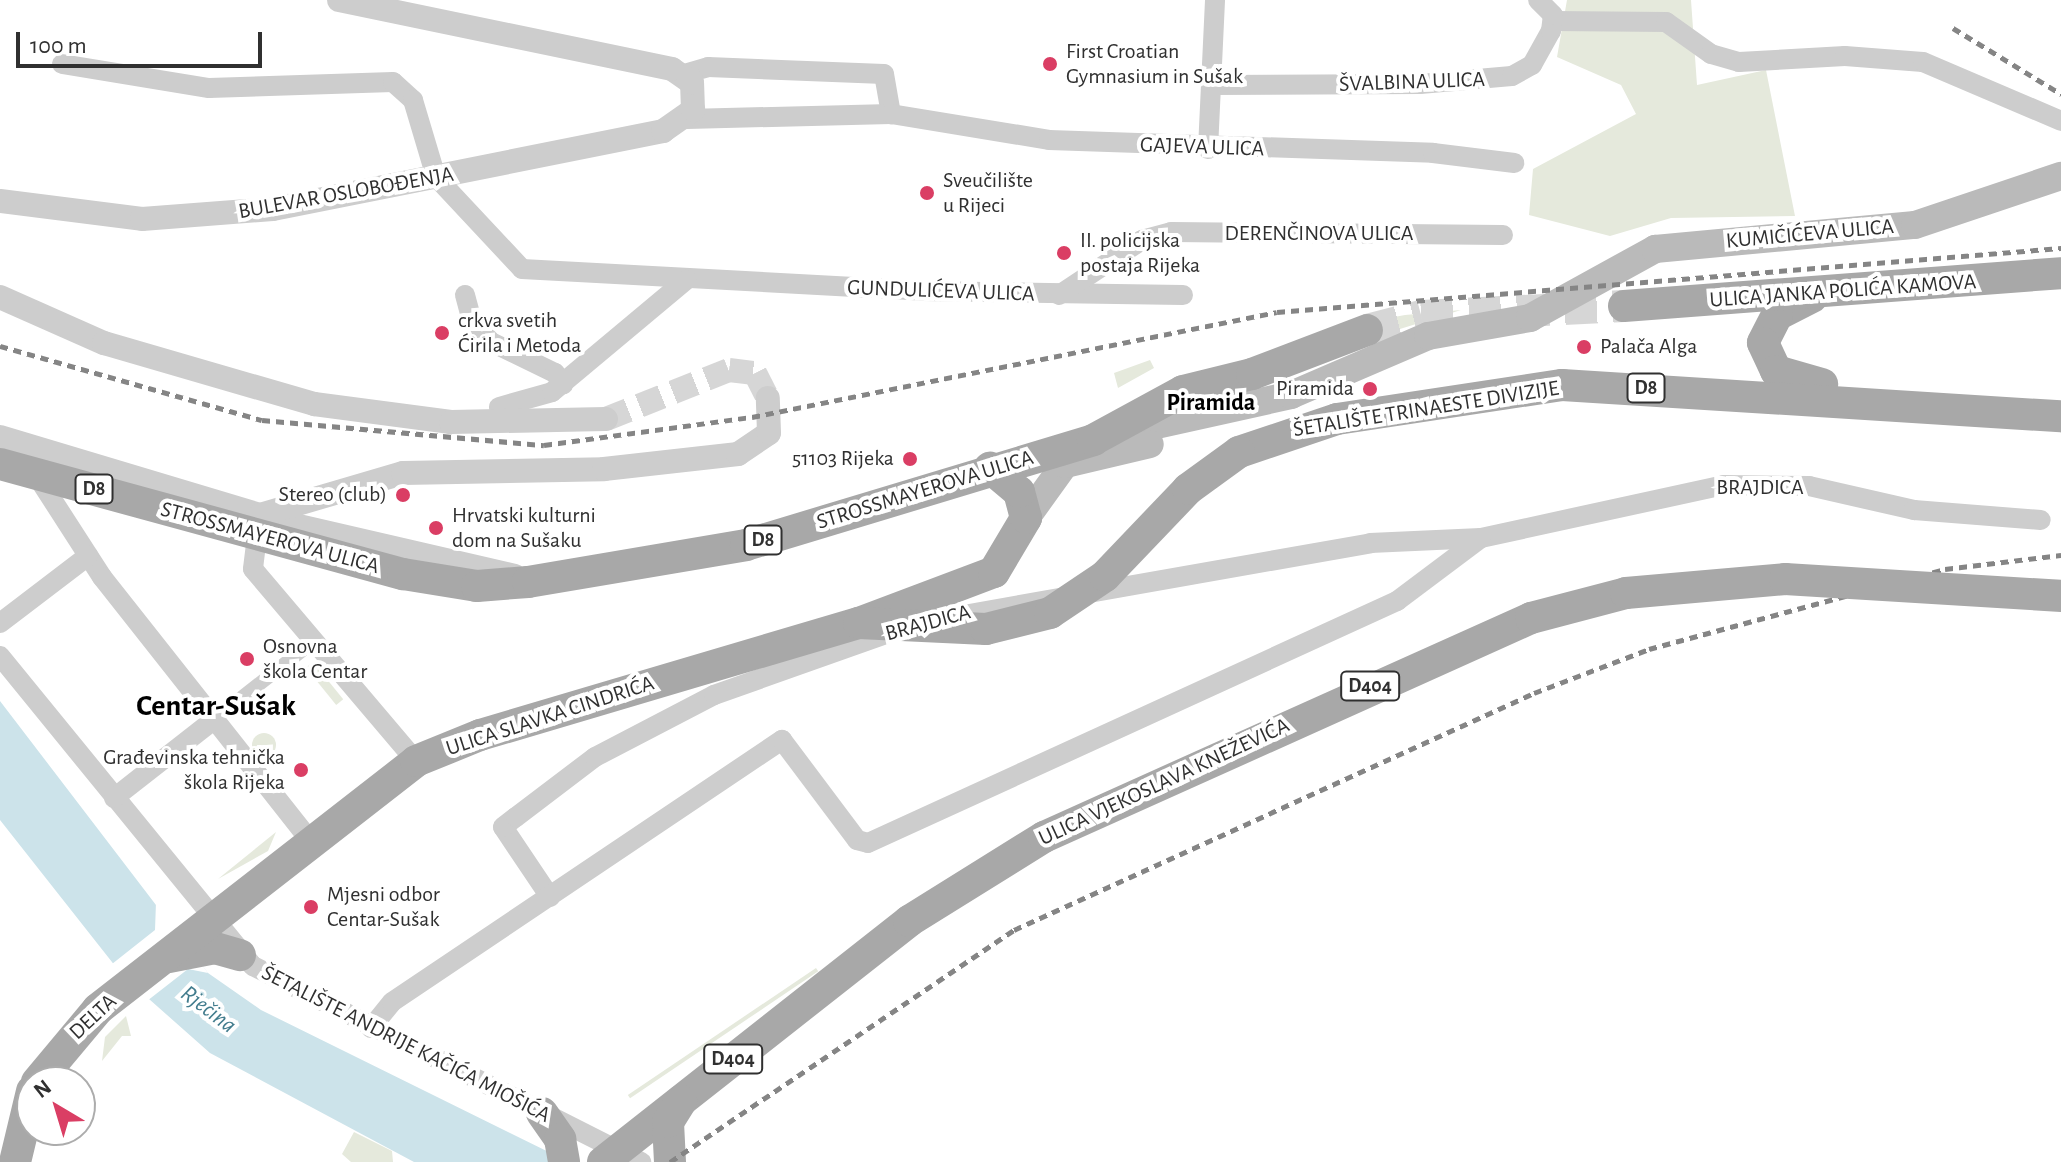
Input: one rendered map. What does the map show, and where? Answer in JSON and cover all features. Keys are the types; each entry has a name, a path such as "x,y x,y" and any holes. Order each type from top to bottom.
{"main road":[{"name":"KUMIČIĆEVA ULICA","path":"1256,405 1408,342 1543,313 1605,274 1655,249 1915,225 2061,176"},
{"name":"ULICA JANKA POLIĆA KAMOVA","path":"1624,306 2061,273"},
{"path":"1823,293 1767,325 1763,343 1776,371 1806,383 1970,395 1987,412"},
{"name":"STROSSMAYEROVA ULICA","path":"0,464 258,525 416,576 477,586 528,582 746,545 990,468 1093,440 1183,391 1252,374 1367,330"},
{"name":"ŠETALIŠTE TRINAESTE DIVIZIJE","path":"859,623 986,629 1050,613 1105,576 1188,489 1239,452 1337,419 1562,385 2061,416"},
{"path":"1093,440 1256,405"},
{"path":"859,623 994,572 1026,518 1065,464 1215,426 1256,405"},
{"path":"990,468 1019,492 1026,518"},
{"name":"ULICA VJEKOSLAVA KNEŽEVIĆA","path":"621,1158 683,1099 909,921 1044,837 1531,618 1638,591 1785,579 2061,596"},
{"name":"ULICA SLAVKA CINDRIĆA","path":"158,960 188,945 211,919 416,761 480,735 859,623"},
{"path":"188,945 240,955"},
{"name":"DELTA","path":"48,1066 60,1047 158,960"},
{"path":"670,1162 668,1122 683,1099"},
{"path":"542,1113 564,1161"}],"street":[{"path":"339,0 684,74 697,67 884,74 891,114"},
{"path":"1208,149 1215,0"},
{"path":"1538,0 1553,21 1666,22 1711,54 1739,62 1799,56 1923,62 2061,121"},
{"name":"ŠVALBINA ULICA","path":"1212,85 1497,79 1532,65 1553,21"},
{"path":"62,64 209,88 393,82 413,100 436,177"},
{"path":"684,74 696,101 687,119"},
{"name":"GAJEVA ULICA","path":"687,119 891,114 1049,140 1208,149 1433,153 1514,163"},
{"name":"BULEVAR OSLOBOĐENJA","path":"0,201 100,217 201,218 436,177 663,131 687,119"},
{"name":"GUNDULIĆEVA ULICA","path":"436,177 522,269 692,280 1059,295 1183,295"},
{"name":"DERENČINOVA ULICA","path":"1059,295 1135,243 1171,232 1503,235"},
{"path":"499,407 524,405 563,384 692,280"},
{"path":"465,295 472,321 491,342 555,373 563,384"},
{"path":"0,297 104,343 314,404 451,422 606,419"},
{"path":"258,525 321,499 403,473 578,471 738,454 769,433 768,398"},
{"path":"0,437 258,525 325,532 528,582"},
{"path":"35,473 88,556 311,842"},
{"name":"BRAJDICA","path":"550,897 503,827 595,757 745,682 908,627 1054,593 1370,543 1481,538 1659,495 1758,483 1914,510 2041,520"},
{"path":"321,499 325,532"},
{"path":"258,525 253,569 416,761"},
{"name":"BRAJDICA","path":"371,1028 392,1002 782,740 857,840 868,843 1397,601 1481,538"},
{"path":"0,623 88,556"},
{"path":"114,798 314,641"},
{"name":"ŠETALIŠTE ANDRIJE KAČIĆA MIOŠIĆA","path":"0,656 240,955 371,1028 542,1113 621,1158"}],"shaded area":[{"path":"1567,0 1691,0 1697,85 1766,70 1795,216 1671,218 1610,236 1529,215 1533,169 1636,114 1621,85 1557,57"},
{"path":"1461,310 1371,338 1367,322 1405,315"},
{"path":"1150,360 1154,368 1118,388 1114,373"},
{"path":"313,662 343,699 336,705 306,668"},
{"path":"264,733 273,736 276,745 273,754 264,757 255,754 252,745 255,736"},
{"path":"276,832 268,851 218,879"},
{"path":"816,968 818,971 630,1098 628,1095"},
{"path":"126,1016 131,1036 122,1036 102,1061 105,1037"},
{"path":"354,1132 392,1151 393,1162 351,1162 342,1154"}],"water":[{"name":"Rječina","path":"0,701 208,973 261,1010 569,1162 414,1162 210,1053 123,976 0,820"}],"pier":[{"path":"156,902 208,973 188,969 147,1001 112,964 155,930"}],"tunnel":[{"path":"1367,330 1421,316 1624,306"},
{"path":"606,419 729,370 755,373 768,398"}],"railway":[{"path":"1953,28 2061,94"},
{"path":"0,346 262,420 544,445 752,417 1277,312 2061,248"},
{"path":"670,1162 1014,930 1534,693 1649,649 1945,569 2061,555"}],"place":[{"name":"First Croatian Gymnasium in Sušak","path":"1050,64"},
{"name":"Sveučilište u Rijeci","path":"927,193"},
{"name":"II. policijska postaja Rijeka","path":"1064,253"},
{"name":"crkva svetih Ćirila i Metoda","path":"442,333"},
{"name":"Palača Alga","path":"1584,347"},
{"name":"Piramida","path":"1370,389"},
{"name":"51103 Rijeka","path":"910,459"},
{"name":"Stereo (club)","path":"403,495"},
{"name":"Hrvatski kulturni dom na Sušaku","path":"436,528"},
{"name":"Osnovna škola Centar","path":"247,659"},
{"name":"Građevinska tehnička škola Rijeka","path":"301,770"},
{"name":"Mjesni odbor Centar-Sušak","path":"311,907"}],"district":[{"name":"Piramida","path":"1211,404"},
{"name":"Centar-Sušak","path":"216,706"}]}
